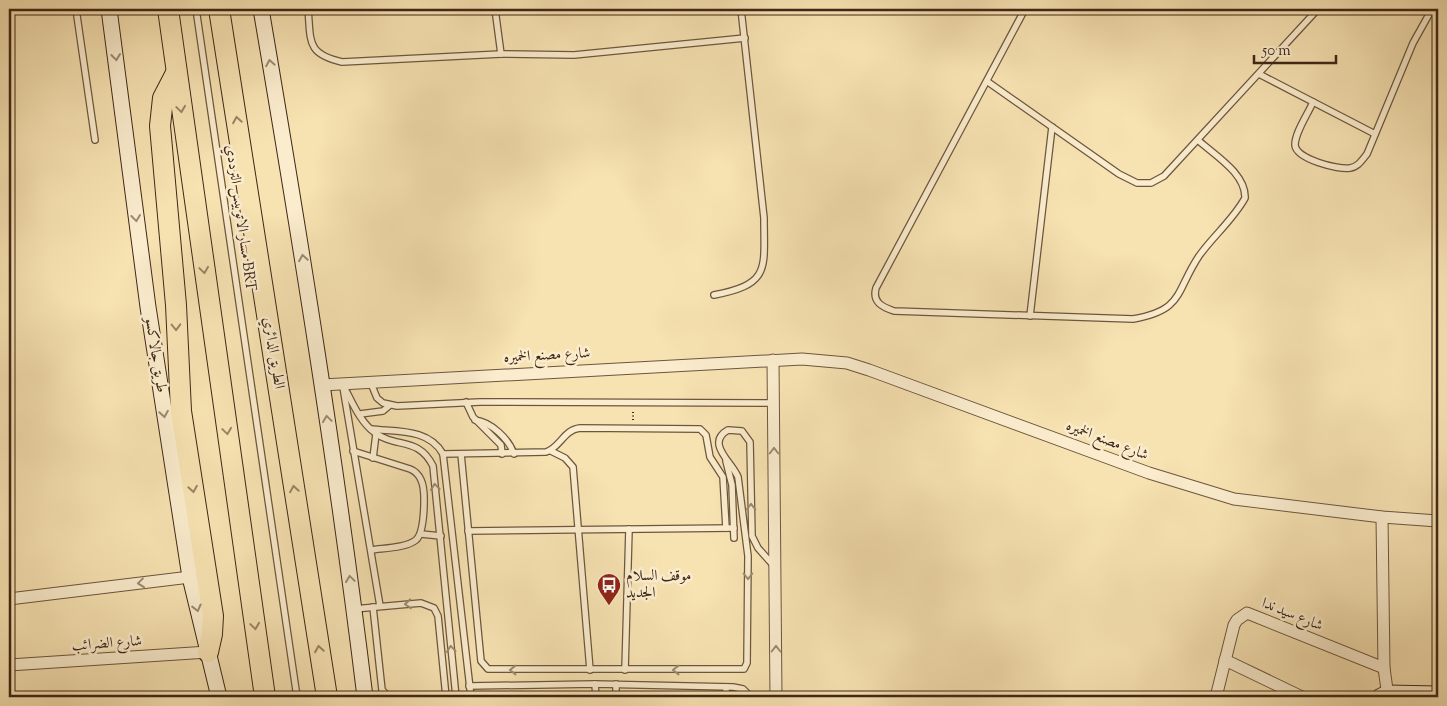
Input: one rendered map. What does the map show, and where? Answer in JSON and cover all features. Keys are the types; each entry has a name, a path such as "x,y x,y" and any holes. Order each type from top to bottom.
{"highway":[{"path":"168,9 265,697"},
{"name":"الطريق الدائري","path":"220,9 327,697"},
{"path":"176,73 163,98 160,126 176,305 181,411 213,616 208,652"}],"street":[{"name":"طريق جالاكسو","path":"109,9 148,307 190,577 219,697"},
{"path":"261,9 304,263 365,697"},
{"path":"773,360 776,697"},
{"name":"شارع مصنع الخميره","path":"322,385 773,360 824,360 869,370 1149,473 1234,499 1382,517 1438,521"},
{"path":"1382,517 1385,696 1438,694"},
{"path":"9,599 190,577"},
{"name":"شارع سيد ندا","path":"1216,697 1234,625 1237,620 1248,613 1384,668"},
{"name":"شارع الضرائب","path":"9,665 208,652"},
{"path":"1226,660 1302,697"}],"lane":[{"path":"76,9 95,140"},
{"name":"مسار الاتوبيس الترددي BRT","path":"196,9 297,697"},
{"path":"308,9 311,42 316,52 326,59 342,62 501,54 574,55 745,38"},
{"path":"495,9 501,54"},
{"path":"714,295 736,290 753,283 762,269 764,218 742,9"},
{"path":"1025,9 988,82 876,288 875,298 879,304 894,311 1133,319 1149,316 1164,310 1183,290 1199,257 1245,198 1246,188 1240,178 1199,140"},
{"path":"988,82 1118,174 1137,183 1151,183 1164,176 1199,140 1318,9"},
{"path":"1314,102 1295,144 1297,152 1304,157 1336,167 1350,168 1360,164 1375,134 1413,43 1432,9"},
{"path":"1260,74 1375,134"},
{"path":"1030,316 1052,127"},
{"path":"370,381 377,398 390,406"},
{"path":"342,383 370,429 376,434 415,446 431,461 456,697"},
{"path":"342,383 380,606"},
{"path":"360,414 383,411 390,406 466,402 774,403"},
{"path":"466,402 475,420 498,442 502,454"},
{"path":"475,420 493,428 507,440 514,454"},
{"path":"551,451 567,433 575,429 697,428 705,432 710,457 723,477 726,528"},
{"path":"370,429 422,435 434,442 443,454 470,697"},
{"path":"734,538 731,476 719,445 721,436 728,430 742,431 750,442 752,536 758,548 775,566"},
{"path":"373,458 376,434"},
{"path":"353,451 410,469 421,478 423,525 420,534 408,544 371,550"},
{"path":"443,454 514,454 551,451 565,458 573,468 590,670"},
{"path":"461,454 482,664 492,670 739,670 746,666 748,556 738,477 725,458"},
{"path":"733,497 740,497"},
{"path":"468,530 734,528"},
{"path":"625,670 629,529"},
{"path":"420,534 440,536"},
{"path":"354,609 421,603 434,608 438,616 446,697"},
{"path":"373,607 382,690 387,695 401,697"},
{"path":"595,684 596,697"},
{"path":"469,686 616,684 726,687 743,689 751,697"},
{"path":"616,684 616,697"},
{"path":"726,687 726,697"}],"path":[{"path":"632,428 634,402"}],"place":[{"name":"موقف السلام الجديد","path":"609,606"}]}
